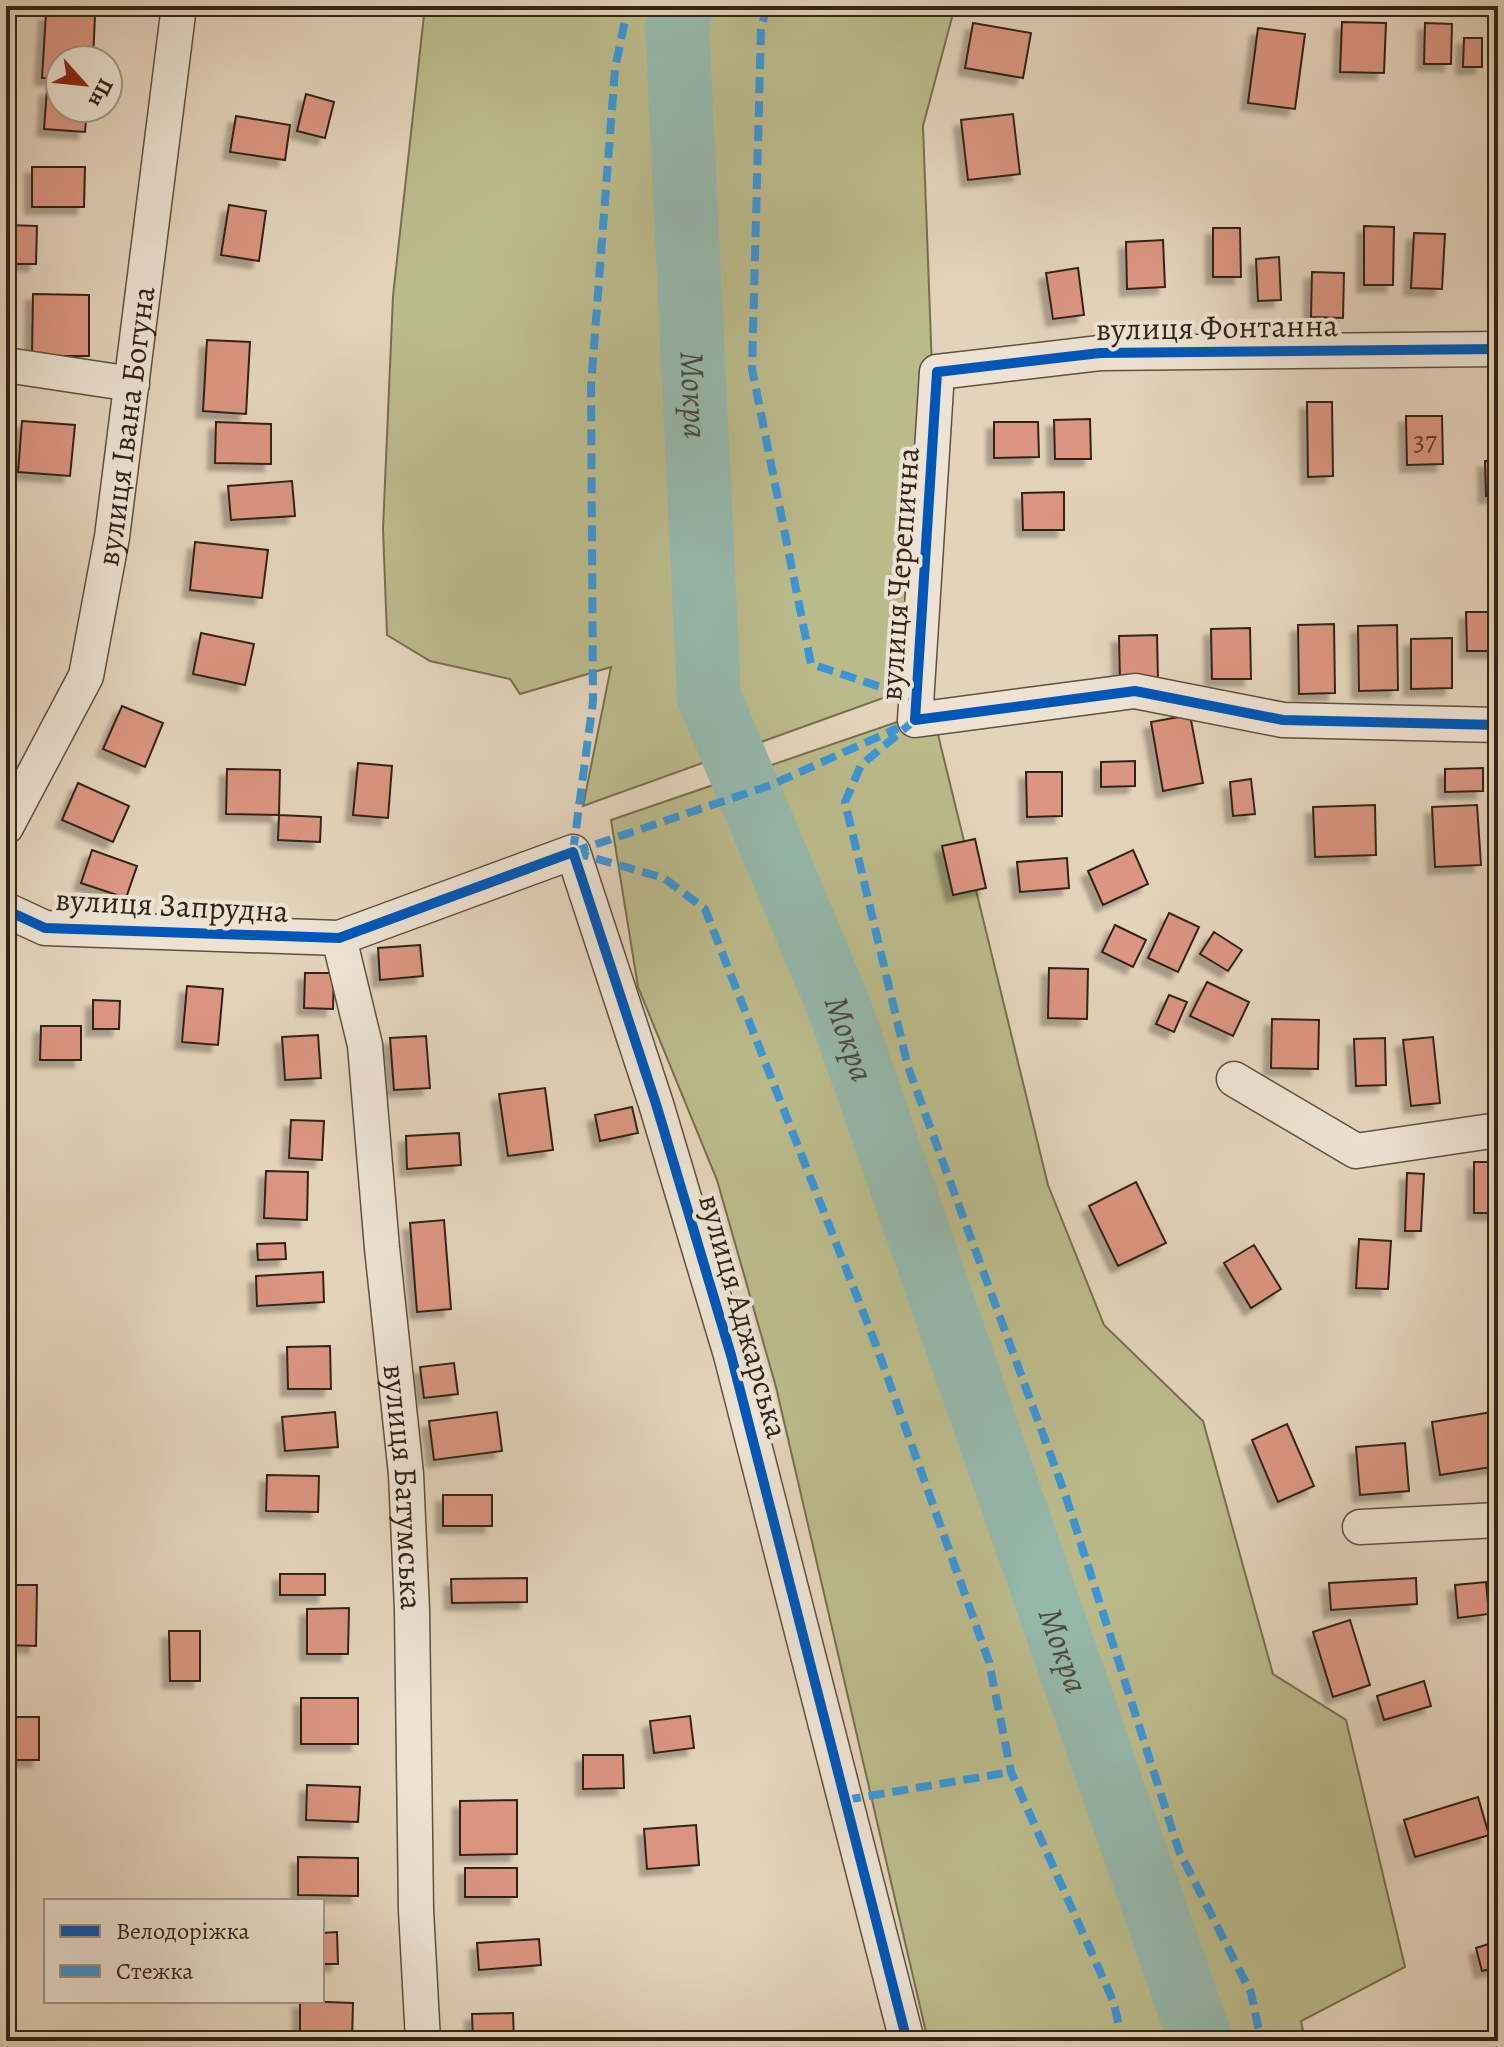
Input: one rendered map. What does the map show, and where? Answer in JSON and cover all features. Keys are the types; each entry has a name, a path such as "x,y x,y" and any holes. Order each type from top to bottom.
{"street":[{"name":"вулиця Івана Богуна","path":"6,827 86,676 112,537 179,6"},
{"name":"вулиця Фонтанна","path":"937,372 1100,353 1498,349"},
{"path":"6,365 132,384"},
{"name":"вулиця Черепична","path":"937,372 915,720 1135,691 1283,720 1498,725"},
{"name":"вулиця Аджарська","path":"339,938 573,852 656,1104 731,1355 907,2041"},
{"name":"вулиця Запрудна","path":"6,910 45,928 339,938"},
{"name":"вулиця Батумська","path":"339,938 365,1045 406,1474 413,1625 416,1910 423,2041"},
{"path":"1234,1079 1356,1151 1498,1130"},
{"path":"1360,1527 1498,1520"}],"shaded area":[{"path":"425,6 955,6 923,126 935,449 915,617 886,697 583,806 611,667 520,694 510,679 430,661 387,635 383,529 393,296"},
{"path":"932,710 1048,1185 1104,1325 1203,1421 1273,1674 1346,1720 1405,1967 1301,2021 1305,2041 928,2041 776,1387 717,1180 638,987 611,820"}],"building":[{"path":"46,13 95,15 94,44 44,44"},
{"path":"1342,22 1386,23 1384,73 1340,72"},
{"path":"973,23 1031,33 1023,78 965,68"},
{"path":"1425,23 1452,24 1451,64 1424,64"},
{"path":"1258,28 1305,34 1295,109 1248,103"},
{"path":"1464,38 1482,38 1482,67 1463,67"},
{"path":"306,94 334,102 325,138 297,131"},
{"path":"1013,114 1020,174 968,180 961,120"},
{"path":"236,116 290,125 285,160 230,152"},
{"path":"44,124 86,124 85,132 44,129"},
{"path":"32,167 85,167 84,207 32,207"},
{"path":"229,205 266,211 259,261 221,255"},
{"path":"6,225 37,226 36,264 6,264"},
{"path":"1364,226 1394,227 1393,285 1364,285"},
{"path":"1213,228 1240,228 1241,277 1213,277"},
{"path":"1414,233 1445,234 1442,289 1411,288"},
{"path":"1163,240 1165,287 1127,289 1126,242"},
{"path":"1279,257 1281,300 1258,301 1256,259"},
{"path":"1078,268 1084,315 1053,319 1046,273"},
{"path":"1312,272 1344,273 1343,318 1311,317"},
{"path":"33,294 89,295 89,356 32,356"},
{"path":"207,340 250,342 246,414 203,411"},
{"path":"1307,402 1332,402 1333,476 1308,477"},
{"path":"1406,416 1442,416 1443,464 1407,465"},
{"path":"1090,419 1091,459 1055,459 1054,420"},
{"path":"22,421 75,425 70,476 18,472"},
{"path":"216,422 271,424 271,464 215,463"},
{"path":"994,422 1038,422 1039,457 994,458"},
{"path":"1485,461 1498,461 1498,496 1486,496"},
{"path":"292,481 295,516 231,520 228,486"},
{"path":"1064,492 1064,530 1023,530 1022,493"},
{"path":"195,542 268,550 262,598 190,590"},
{"path":"1466,612 1498,612 1498,651 1467,651"},
{"path":"1334,624 1335,693 1299,694 1298,625"},
{"path":"1397,625 1398,690 1359,691 1358,626"},
{"path":"1250,628 1251,679 1212,679 1211,629"},
{"path":"201,633 254,644 245,685 193,674"},
{"path":"1157,635 1158,680 1120,681 1119,636"},
{"path":"1452,638 1452,688 1411,689 1411,639"},
{"path":"122,706 163,723 145,767 103,749"},
{"path":"1190,715 1203,783 1163,791 1151,722"},
{"path":"1135,761 1135,786 1101,787 1101,762"},
{"path":"358,763 392,766 388,818 353,815"},
{"path":"1483,768 1483,791 1445,792 1445,769"},
{"path":"227,769 280,770 279,815 226,814"},
{"path":"1026,772 1062,772 1062,816 1027,817"},
{"path":"1251,779 1255,814 1233,816 1230,782"},
{"path":"78,783 129,806 113,842 62,820"},
{"path":"1375,805 1376,855 1315,857 1313,807"},
{"path":"1477,805 1481,865 1435,867 1432,807"},
{"path":"279,815 321,817 320,842 278,840"},
{"path":"975,839 986,888 953,895 942,846"},
{"path":"92,850 137,866 126,898 81,883"},
{"path":"1133,850 1148,884 1103,905 1088,871"},
{"path":"1067,858 1069,888 1020,892 1017,862"},
{"path":"1169,913 1199,927 1178,972 1148,958"},
{"path":"1115,925 1146,940 1133,967 1102,952"},
{"path":"1214,932 1242,950 1228,971 1200,954"},
{"path":"420,945 423,976 380,980 378,948"},
{"path":"1049,968 1088,969 1087,1019 1048,1018"},
{"path":"305,973 334,973 333,1009 304,1008"},
{"path":"1207,982 1249,1002 1233,1036 1190,1016"},
{"path":"187,986 223,989 218,1045 182,1042"},
{"path":"1169,995 1187,1002 1174,1032 1156,1024"},
{"path":"93,1000 120,1001 119,1029 93,1029"},
{"path":"1272,1019 1319,1020 1318,1069 1271,1068"},
{"path":"41,1026 81,1026 81,1060 40,1060"},
{"path":"318,1035 321,1078 285,1080 282,1037"},
{"path":"426,1036 430,1088 394,1090 390,1038"},
{"path":"1433,1037 1440,1103 1411,1106 1403,1040"},
{"path":"1385,1038 1386,1085 1356,1086 1354,1039"},
{"path":"545,1088 553,1150 508,1156 499,1094"},
{"path":"632,1107 638,1133 600,1141 595,1115"},
{"path":"291,1120 324,1121 322,1160 289,1158"},
{"path":"459,1133 461,1165 407,1169 406,1136"},
{"path":"1474,1162 1498,1162 1498,1213 1474,1213"},
{"path":"266,1171 308,1172 307,1220 264,1218"},
{"path":"1407,1173 1424,1174 1421,1231 1405,1231"},
{"path":"1136,1182 1166,1243 1118,1266 1089,1206"},
{"path":"444,1220 451,1309 417,1312 410,1223"},
{"path":"1359,1239 1391,1241 1388,1289 1356,1288"},
{"path":"285,1243 286,1259 258,1260 257,1244"},
{"path":"1254,1245 1281,1289 1251,1308 1224,1263"},
{"path":"323,1272 324,1302 257,1306 256,1276"},
{"path":"330,1346 331,1389 288,1389 287,1347"},
{"path":"454,1363 458,1394 424,1398 420,1367"},
{"path":"1498,1411 1498,1466 1440,1475 1432,1422"},
{"path":"335,1412 338,1447 285,1451 282,1417"},
{"path":"497,1412 502,1451 434,1460 429,1421"},
{"path":"1287,1424 1314,1486 1278,1502 1252,1440"},
{"path":"1405,1443 1409,1491 1360,1495 1356,1447"},
{"path":"267,1475 319,1476 318,1512 266,1511"},
{"path":"443,1495 492,1495 492,1526 443,1526"},
{"path":"280,1574 325,1574 325,1595 280,1595"},
{"path":"527,1578 527,1602 452,1603 451,1579"},
{"path":"1416,1578 1417,1604 1331,1610 1329,1583"},
{"path":"1486,1582 1489,1614 1458,1618 1455,1585"},
{"path":"6,1585 37,1585 36,1646 6,1645"},
{"path":"349,1608 348,1654 307,1654 307,1609"},
{"path":"1350,1620 1370,1685 1333,1697 1313,1632"},
{"path":"169,1631 200,1631 200,1681 170,1681"},
{"path":"1424,1681 1431,1706 1384,1720 1377,1696"},
{"path":"301,1698 358,1698 358,1744 301,1744"},
{"path":"690,1716 694,1748 654,1753 650,1721"},
{"path":"6,1717 39,1717 39,1760 6,1760"},
{"path":"583,1755 623,1755 624,1788 583,1789"},
{"path":"307,1785 360,1787 358,1822 306,1820"},
{"path":"1478,1797 1489,1835 1415,1857 1404,1820"},
{"path":"517,1800 517,1854 460,1855 460,1801"},
{"path":"696,1825 699,1865 647,1869 644,1829"},
{"path":"298,1857 358,1858 358,1896 298,1895"},
{"path":"465,1868 517,1868 517,1897 465,1897"},
{"path":"337,1932 338,1964 324,1964 324,1933"},
{"path":"539,1939 541,1965 479,1970 477,1943"},
{"path":"1498,1941 1498,1967 1482,1971 1476,1948"},
{"path":"300,2003 353,2003 352,2041 300,2041"},
{"path":"513,2013 514,2041 473,2041 472,2014"},
{"path":"752,2031 753,2041 714,2041 714,2034"}],"waterway":[{"name":"Мокра","path":"682,6 677,26 709,697 839,1007 1201,2041"}],"marked path":[{"path":"573,852 593,701 591,386 615,69 628,6"},
{"path":"767,6 761,29 752,369 811,664 917,699"},
{"path":"915,720 861,765 845,802 908,1067 1066,1497 1179,1851 1251,1993 1261,2041"},
{"path":"573,852 771,785 898,728"},
{"path":"573,852 664,878 705,909 876,1345 989,1662 1011,1772 1114,2003 1122,2041"},
{"path":"845,1800 1011,1772"}],"cycle path":[{"path":"1498,349 1100,353 937,372 915,720 1135,691 1283,720 1498,725"},
{"path":"6,910 45,928 339,938 573,852 656,1104 731,1355 907,2041"}]}
